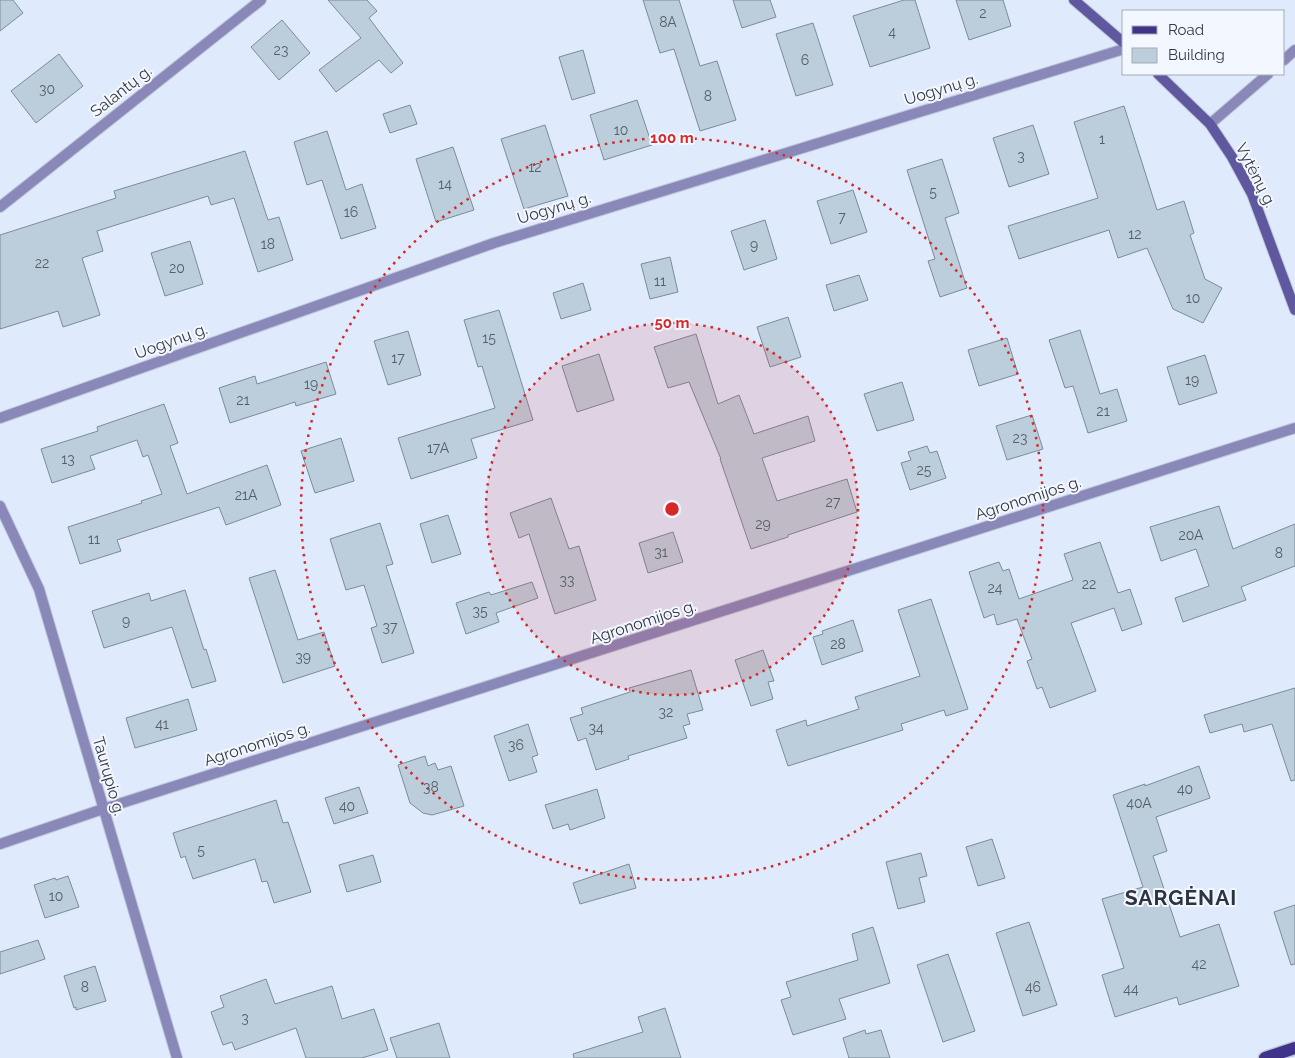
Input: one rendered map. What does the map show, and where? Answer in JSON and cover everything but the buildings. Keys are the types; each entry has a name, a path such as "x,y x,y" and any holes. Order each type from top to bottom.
{"main road":[{"path":"1074,0 1122,40"},
{"name":"Vytėnų g.","path":"1159,75 1210,124 1232,157 1252,194 1295,310"},
{"path":"1265,1058 1295,1048"}],"street":[{"name":"Salantų g.","path":"0,207 261,0"},
{"name":"Uogynų g.","path":"0,418 494,242 1122,50"},
{"path":"1285,59 1295,50"},
{"path":"1210,124 1267,75"},
{"name":"Agronomijos g.","path":"0,844 103,809 1295,428"},
{"name":"Taurupio g.","path":"0,506 38,589 177,1058"}],"district":[{"name":"SARGĖNAI","path":"1181,897"}]}
